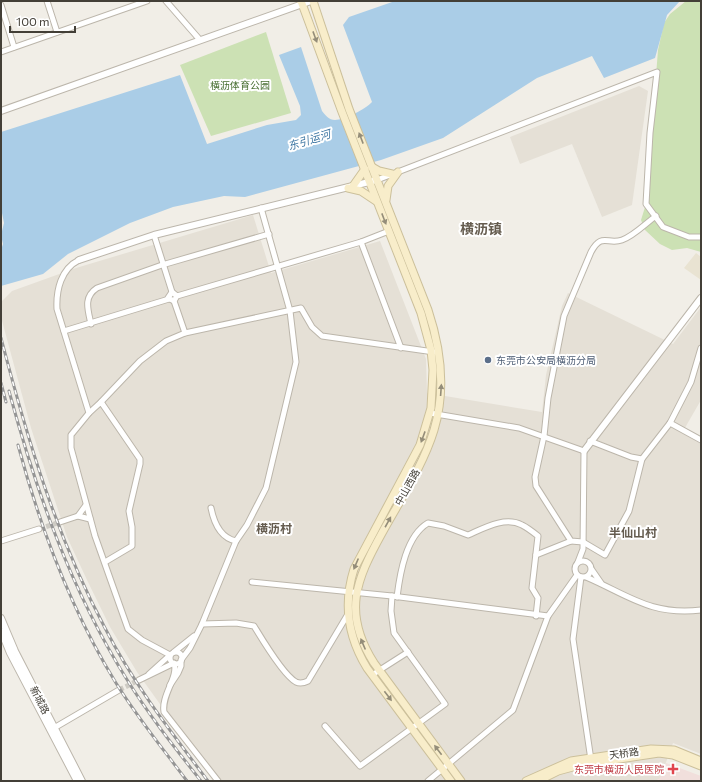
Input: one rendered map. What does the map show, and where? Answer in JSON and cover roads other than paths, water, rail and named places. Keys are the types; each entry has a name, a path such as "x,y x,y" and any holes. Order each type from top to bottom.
{"main road":[{"path":"312,1 368,168"},
{"path":"302,2 342,112 368,168"},
{"path":"368,168 395,173 388,186 382,204 365,193 351,187 368,168"},
{"name":"中山西路","path":"368,168 428,310 439,353 441,389 438,414 427,448 366,562 356,593 356,614 360,635 376,672 412,728 446,767 461,781"},
{"name":"中山西路","path":"382,204 388,231 421,313 431,352 433,389 430,413 422,439 412,462 358,559 348,592 348,614 356,648 418,723 446,767 451,781"},
{"name":"天桥路","path":"526,781 564,764 662,748 674,750 701,761"},
{"name":"天桥路","path":"538,781 565,769 591,760 659,753 673,755 701,766"}],"street":[{"path":"46,1 57,32"},
{"path":"166,1 200,40"},
{"path":"1,111 302,2 312,1"},
{"path":"1,52 143,2"},
{"path":"1,5 14,47"},
{"path":"89,413 57,309 57,298 66,270 71,264 154,235 373,181 657,72 650,133 646,204 656,216 663,228 690,237 701,237"},
{"path":"149,674 190,641 202,624 236,541 247,525 266,488 280,435 286,398 295,370 296,352 290,311 262,208"},
{"path":"571,541 536,486 535,477 544,436 548,398 564,316 596,244 601,240 622,240 656,216"},
{"path":"64,331 361,242 388,231"},
{"path":"91,324 87,304 93,291 100,287 162,265 269,234"},
{"path":"154,235 162,265 172,292 177,296"},
{"path":"361,242 401,348"},
{"path":"172,292 169,294 185,333"},
{"path":"602,584 587,562 583,549 584,451 590,441 701,298"},
{"path":"170,685 180,669 180,653 172,654 137,637 128,629 90,519 70,441 74,430 147,354 166,341 185,333 300,308 312,327 322,336 439,353"},
{"path":"536,555 571,541 583,542 605,555 629,511 642,459 670,423 691,382 701,348"},
{"path":"101,402 140,459 129,511 132,527 132,546 105,562"},
{"path":"430,413 518,428 584,451"},
{"path":"670,423 701,440"},
{"path":"590,441 631,457 642,459"},
{"path":"78,516 86,504"},
{"path":"211,508 214,519 222,533 236,541"},
{"path":"60,522 78,516 90,519"},
{"path":"325,726 360,766 445,704 394,633 391,611 401,567 419,528 428,523 444,526 468,535 495,523 516,523 522,525 538,536 532,588 538,598 536,616"},
{"path":"1,541 39,529"},
{"path":"583,549 574,568 581,576 602,584 630,600 647,605 681,611 701,610"},
{"path":"578,562 582,560 587,562"},
{"path":"428,781 513,710 548,616 581,576 592,570"},
{"path":"581,576 573,639 591,760"},
{"path":"252,582 394,596 536,616 548,616"},
{"path":"202,624 236,623 254,626 272,656 295,682 303,683 308,681 348,614"},
{"name":"新城路","path":"1,618 5,642 82,781"},
{"name":"新城路","path":"1,631 5,642 77,781"},
{"path":"139,680 181,660 190,648 197,632"},
{"path":"376,672 408,652"},
{"path":"172,654 170,659 174,663 175,669 164,702 166,714 218,781"},
{"path":"54,728 118,690"}],"water":[{"name":"东引运河","path":"395,1 680,1 667,15 655,58 604,78 592,56 537,78 443,138 381,160 245,197 224,196 173,207 130,223 68,254 43,274 1,286 1,250 3,244 1,235 4,223 1,208 1,132 180,75 207,144 267,125 296,120 301,115 300,106 279,55 301,47 322,111 331,119 339,120 360,111 372,102 343,25 349,17"}],"tunnel":[{"path":"39,529 60,522"},
{"path":"119,690 139,680"}],"railway":[{"path":"1,338 21,413 44,486 57,522 88,593 105,628 140,688 208,781"},
{"path":"1,383 6,402"},
{"path":"9,391 43,503 88,610 106,645 143,705 201,781"},
{"path":"18,445 36,507 58,567 85,627 124,696 187,781"}],"place":[{"name":"东莞市公安局横沥分局","path":"488,360"},
{"name":"东莞市横沥人民医院","path":"673,769"}],"district":[{"name":"横沥镇","path":"481,229"},
{"name":"横沥村","path":"274,529"},
{"name":"半仙山村","path":"633,533"}],"park label":[{"name":"横沥体育公园","path":"240,85"}]}
